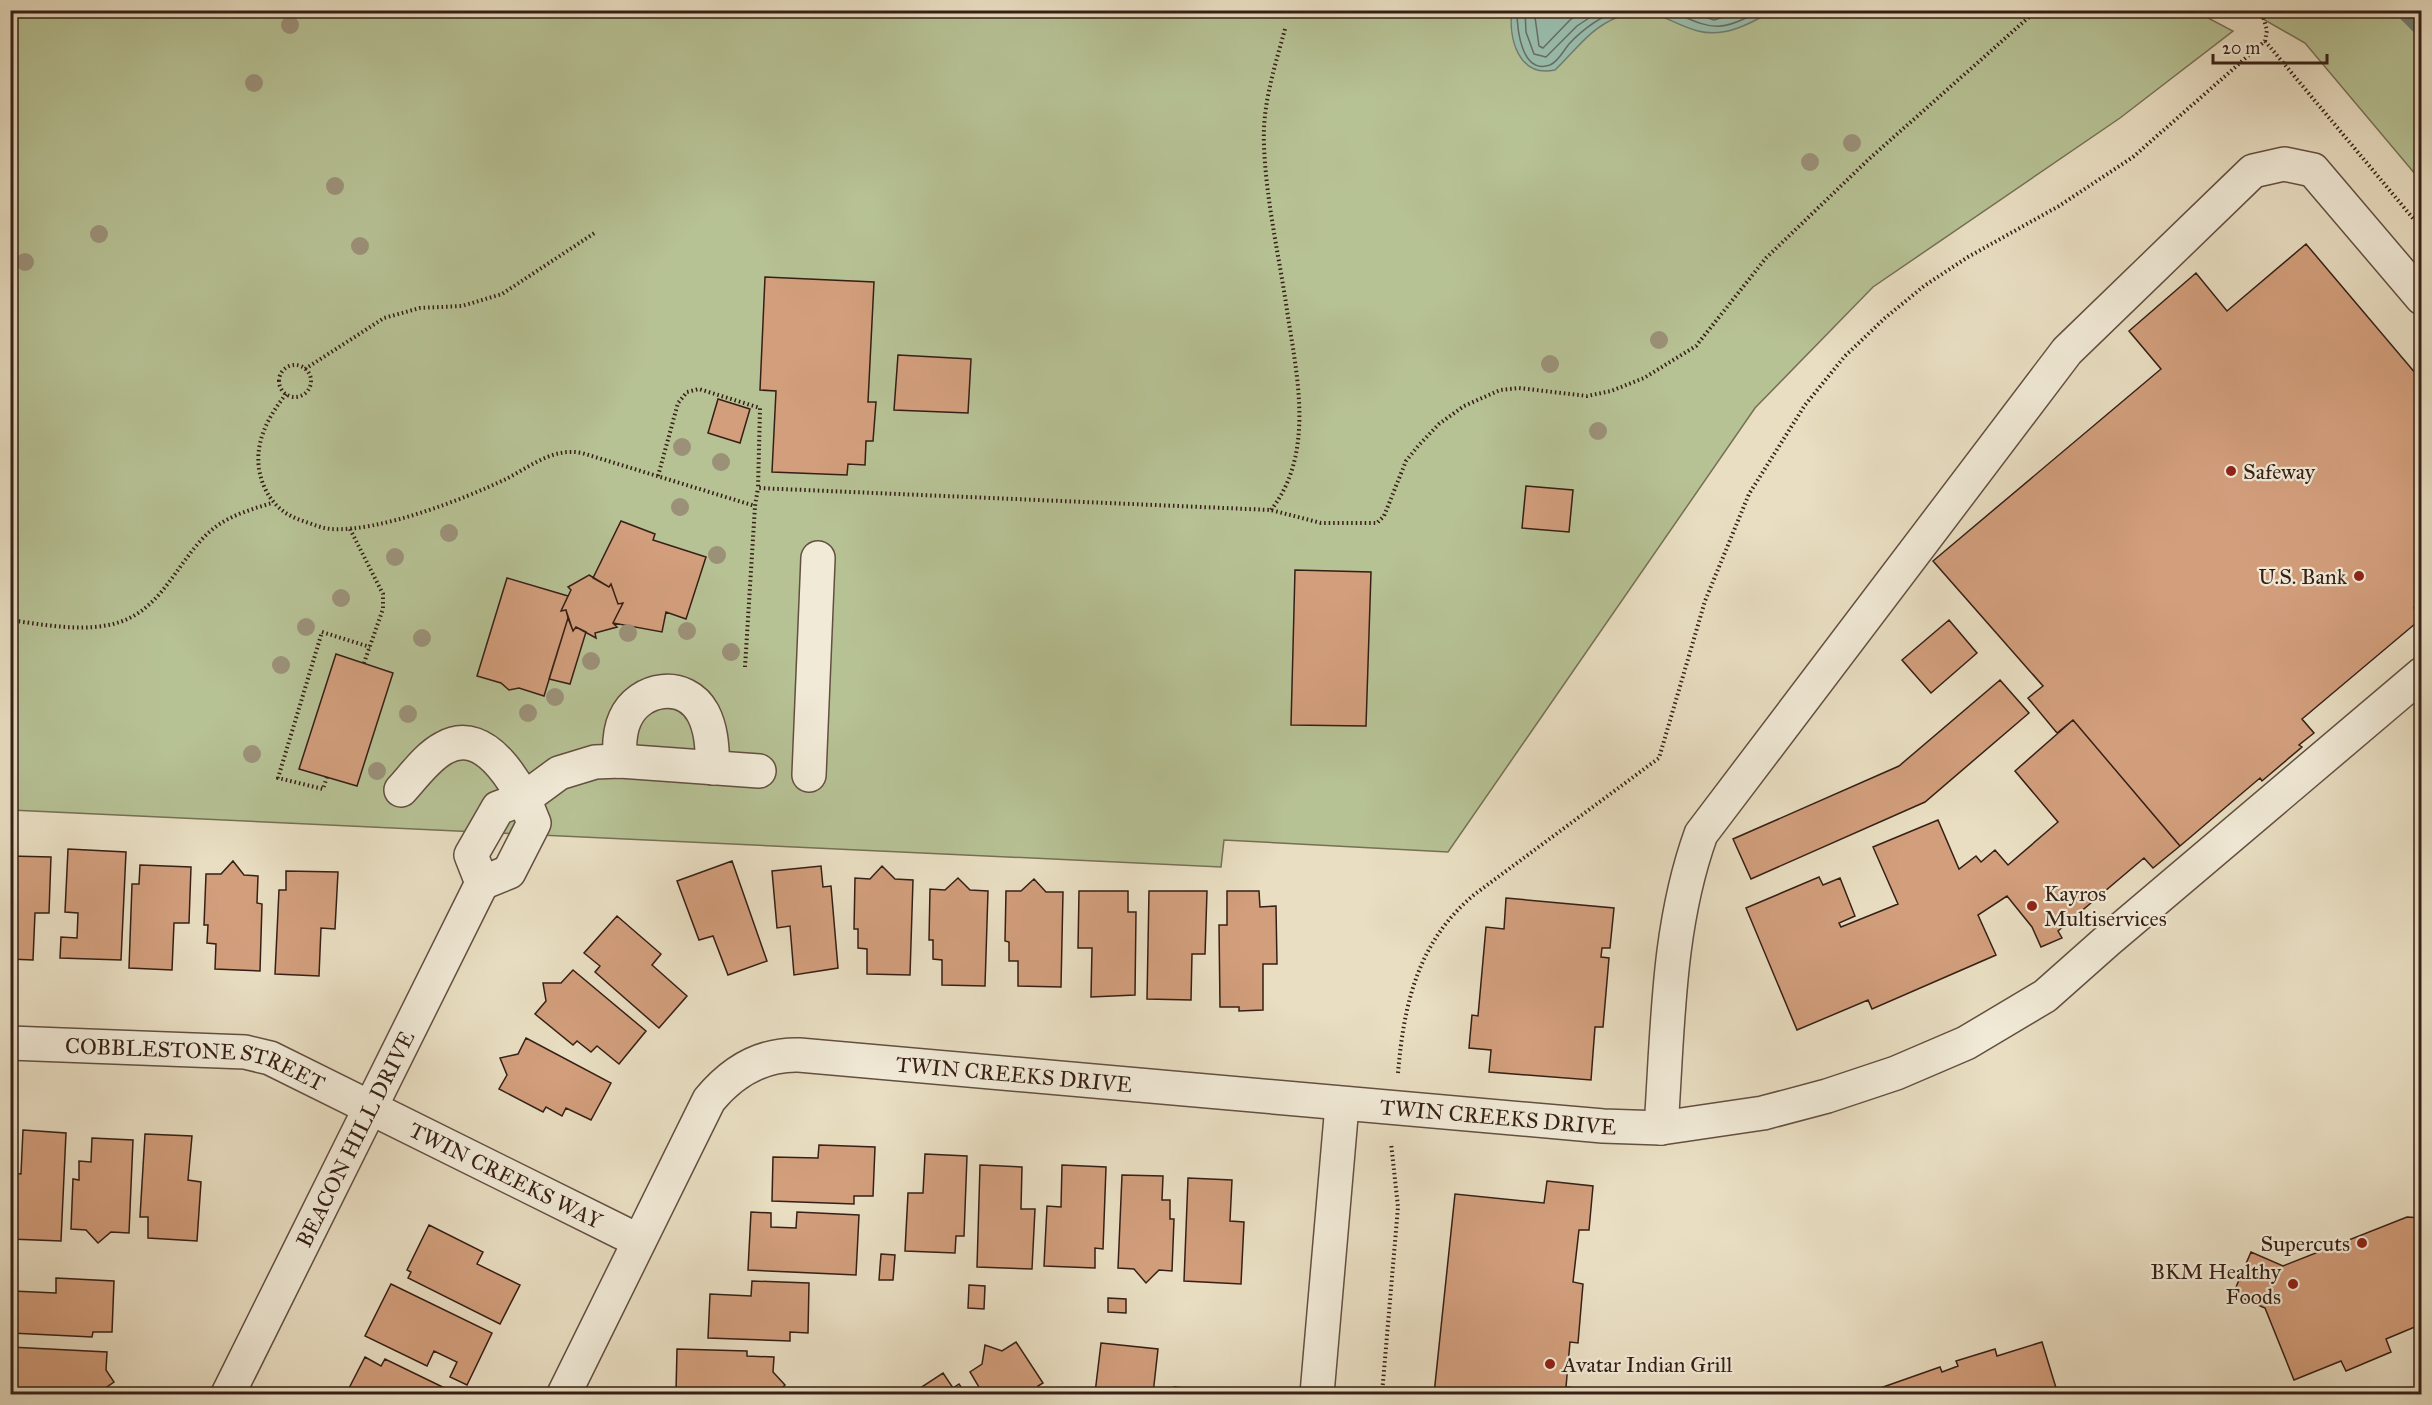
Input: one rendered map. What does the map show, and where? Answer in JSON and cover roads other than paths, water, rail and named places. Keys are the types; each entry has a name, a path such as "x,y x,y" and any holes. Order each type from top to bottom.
{"street":[{"path":"1661,1128 1673,942 1687,873 1701,834 2067,351 2253,171 2284,164 2313,170 2421,298"},
{"path":"809,775 818,558"},
{"name":"TWIN CREEKS DRIVE","path":"564,1395 709,1100 732,1077 751,1065 773,1056 799,1055 1342,1105 1603,1126 1661,1128 1763,1113 1862,1086 1966,1043 2045,996 2421,674"},
{"path":"620,761 620,733 631,708 651,694 674,691 687,695 702,711 711,739 713,768"},
{"path":"401,790 434,754 461,741 477,746 489,754 506,771 525,798 559,773 595,762 620,761 759,771"},
{"name":"BEACON HILL DRIVE","path":"228,1395 482,883 509,872 534,823 525,798"},
{"name":"COBBLESTONE STREET","path":"10,1043 245,1052 270,1058 370,1108"},
{"path":"1317,1395 1342,1105"},
{"name":"TWIN CREEKS WAY","path":"370,1108 639,1241"}],"water":[{"path":"1512,10 1772,11 1746,25 1717,33 1687,28 1651,13 1630,13 1599,27 1555,70 1543,71 1533,68 1518,54 1512,33"}],"waterway":[{"path":"2400,10 2422,32"}],"place":[{"name":"Safeway","path":"2231,471"},
{"name":"U.S. Bank","path":"2359,576"},
{"name":"Kayros Multiservices","path":"2032,906"},
{"name":"Supercuts","path":"2362,1243"},
{"name":"BKM Healthy Foods","path":"2293,1284"},
{"name":"Avatar Indian Grill","path":"1550,1364"}]}
